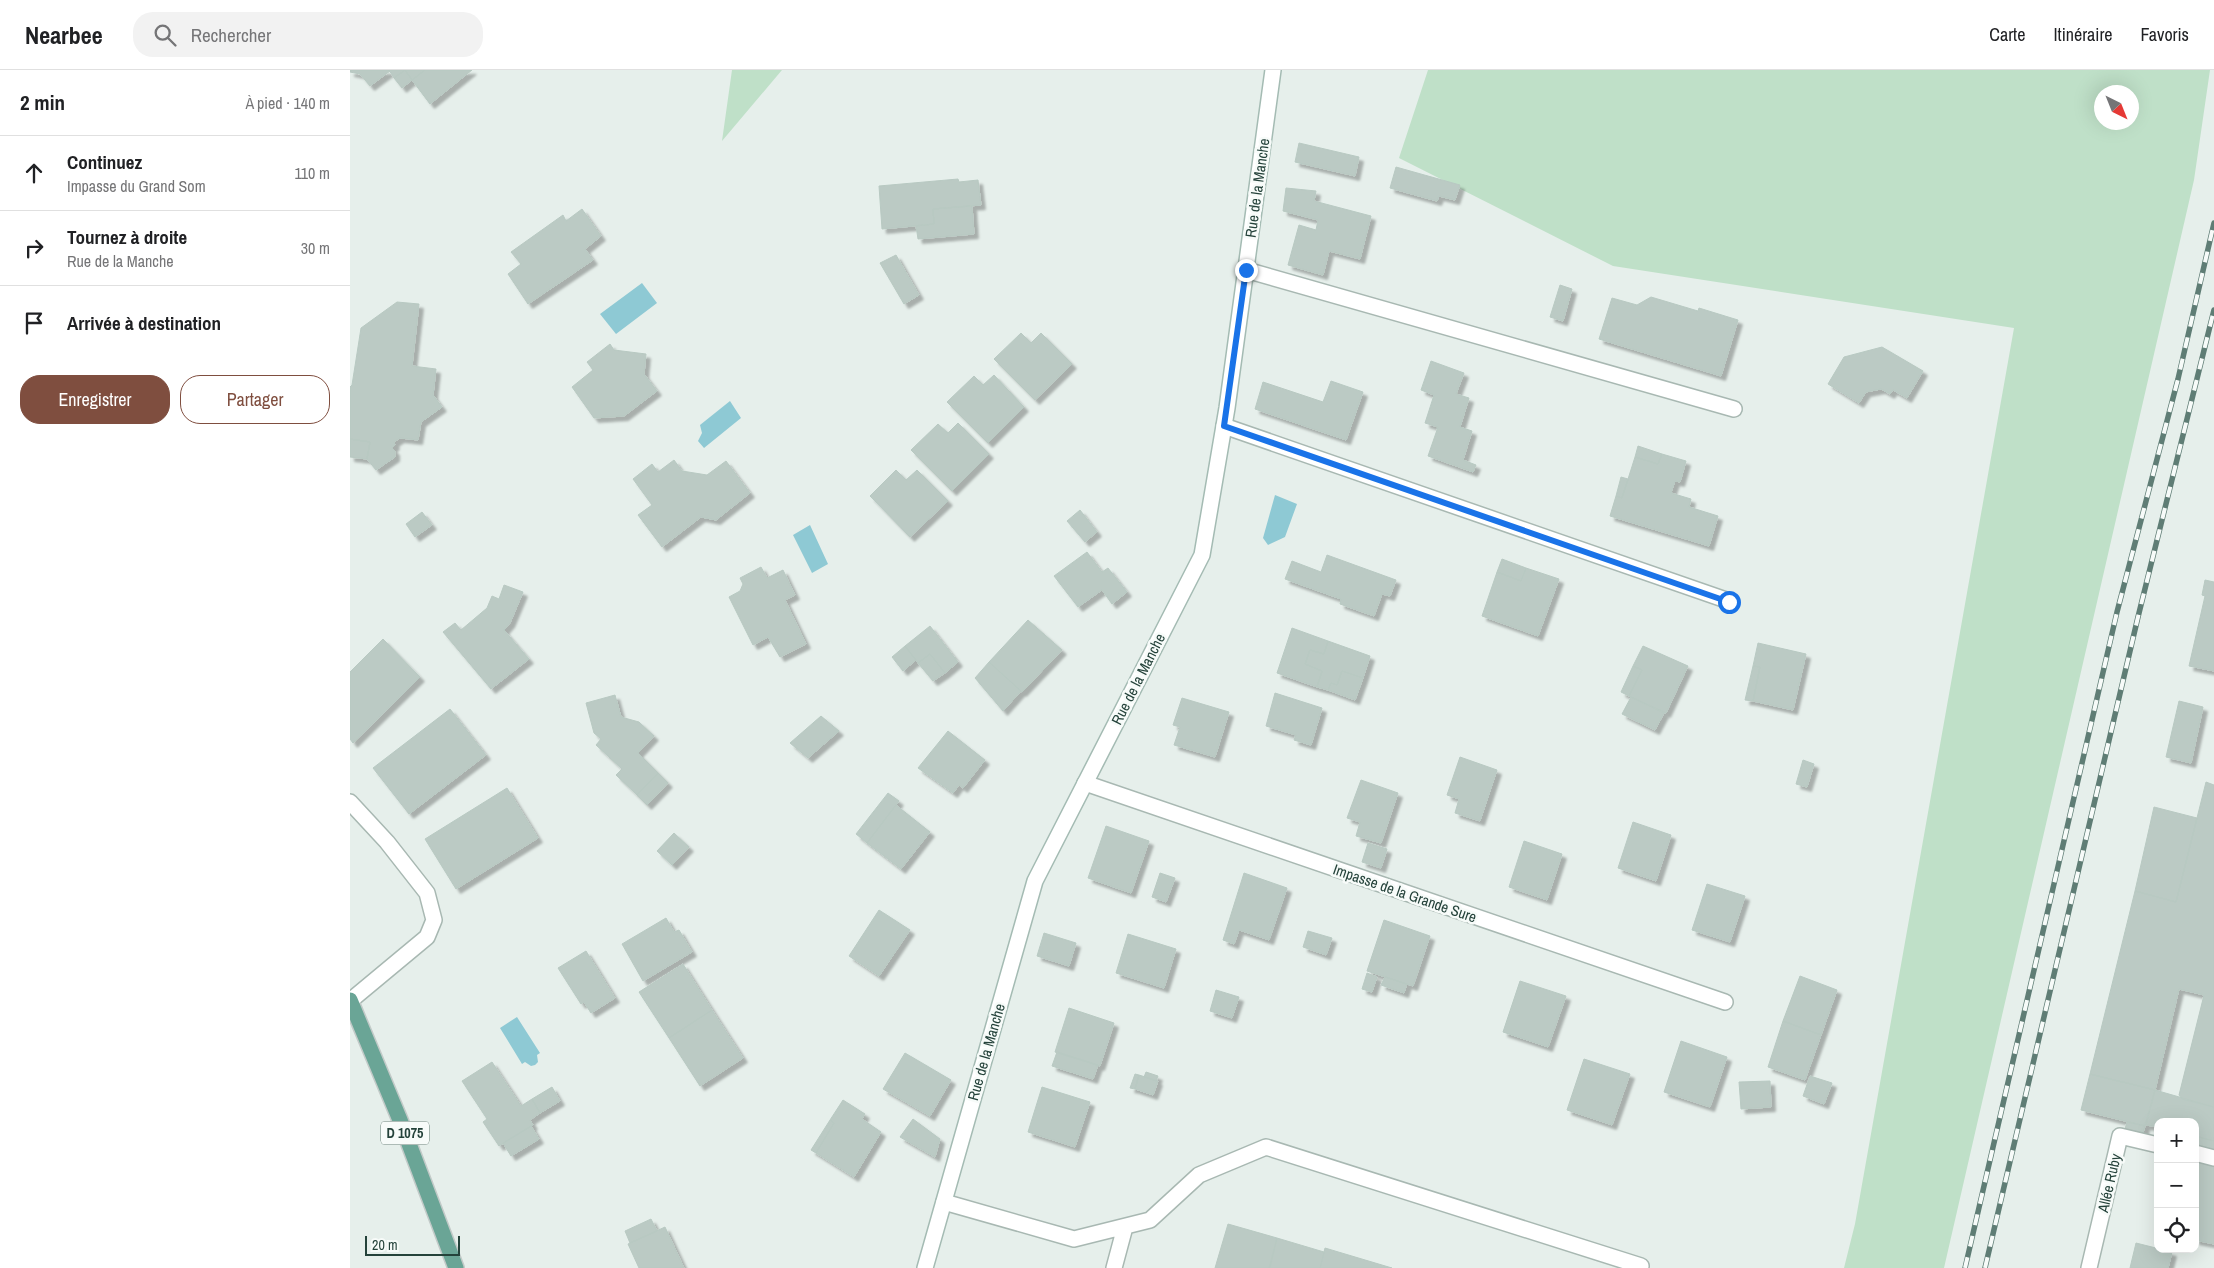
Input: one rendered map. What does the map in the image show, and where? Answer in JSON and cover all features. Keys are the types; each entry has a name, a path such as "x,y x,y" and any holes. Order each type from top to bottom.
{"main road":[{"name":"D 1075","path":"350,1001 400,1120 456,1268"}],"street":[{"name":"Rue de la Manche","path":"924,1268 1035,881 1202,555 1224,426 1273,70"},
{"path":"1246,270 1734,408"},
{"path":"1224,426 1729,602"},
{"name":"Impasse de la Grande Sure","path":"1085,783 1725,1002"},
{"path":"350,802 387,842 427,893 434,920 427,937 350,1001"},
{"name":"Allée Ruby","path":"2088,1268 2120,1136 2154,1144"},
{"path":"944,1202 1074,1239 1150,1220 1198,1175 1266,1147 1641,1266"},
{"path":"2199,1154 2214,1158"},
{"path":"1114,1268 1125,1227"}],"green space":[{"path":"732,70 782,70 722,141"},
{"path":"1428,70 2210,70 2194,180 1944,1268 1844,1268 1855,1224 2014,328 1613,266 1399,158"}],"water":[{"path":"642,283 657,303 616,334 600,314"},
{"path":"730,401 741,418 704,448 698,441 702,433 700,425"},
{"path":"1275,495 1297,504 1285,537 1268,545 1263,538"},
{"path":"810,525 828,564 812,573 793,535"},
{"path":"517,1017 540,1053 537,1055 538,1062 535,1065 531,1066 525,1062 522,1064 500,1028"}],"building":[{"path":"350,70 390,71 370,86 360,74 350,72"},
{"path":"389,70 405,70 394,78"},
{"path":"405,70 412,80 402,88 394,78"},
{"path":"405,70 425,70 412,80"},
{"path":"425,70 472,70 430,104 412,80"},
{"path":"1299,143 1359,157 1355,176 1295,162"},
{"path":"1396,167 1460,185 1455,200 1439,196 1437,201 1390,188"},
{"path":"958,179 959,182 978,180 981,205 933,209 934,224 882,229 879,186"},
{"path":"1286,188 1316,191 1314,201 1371,216 1360,259 1329,251 1323,275 1288,265 1299,225 1316,230 1318,220 1283,211"},
{"path":"972,206 974,234 918,239 916,226 934,224 933,209"},
{"path":"582,209 601,236 585,249 593,260 528,304 508,274 521,264 511,252 563,215 566,221"},
{"path":"896,255 919,295 904,304 880,263"},
{"path":"1560,285 1572,289 1563,321 1550,317"},
{"path":"1651,297 1698,311 1699,308 1738,320 1721,376 1599,339 1612,298 1637,305"},
{"path":"397,302 419,304 412,366 436,369 433,395 442,407 421,422 418,440 400,438 394,442 395,445 392,448 395,451 395,457 376,470 367,459 370,442 350,439 350,387 352,385 361,328"},
{"path":"1021,333 1031,343 1041,333 1072,364 1035,400 994,359"},
{"path":"610,344 614,350 646,354 644,374 657,391 624,416 594,418 572,387 593,370 587,362"},
{"path":"1882,347 1923,371 1907,398 1893,390 1890,394 1881,389 1866,392 1859,403 1828,384 1844,357"},
{"path":"1431,361 1464,373 1456,394 1469,398 1460,427 1472,431 1463,460 1476,465 1473,472 1428,456 1438,427 1425,423 1434,395 1421,390"},
{"path":"994,375 1024,407 988,443 947,402 974,376 983,385"},
{"path":"1331,381 1363,392 1346,440 1255,409 1263,382 1323,402"},
{"path":"958,423 989,454 952,491 911,450 938,424 948,433"},
{"path":"350,439 370,442 367,459 350,457"},
{"path":"1638,446 1662,454 1658,464 1635,457"},
{"path":"1662,454 1686,461 1680,482 1675,481 1671,493 1691,499 1689,507 1718,516 1709,546 1610,516 1616,496 1622,498 1635,457 1658,464"},
{"path":"674,460 682,471 707,475 726,461 750,493 716,520 701,517 662,547 638,515 652,505 633,479 652,464 658,472"},
{"path":"896,470 906,480 917,470 948,501 910,537 870,496"},
{"path":"1621,477 1628,479 1622,498 1616,496"},
{"path":"1080,510 1097,532 1085,542 1067,521"},
{"path":"422,512 432,525 415,537 406,524"},
{"path":"1087,552 1102,572 1108,568 1127,592 1112,604 1102,590 1078,607 1054,576"},
{"path":"1327,555 1396,580 1390,596 1382,594 1374,616 1340,604 1341,599 1285,579 1292,561 1321,572"},
{"path":"1502,559 1526,568 1521,581 1497,572"},
{"path":"761,567 767,578 783,570 795,595 785,600 806,644 780,657 768,637 753,645 729,597 740,591 743,584 740,578"},
{"path":"1526,568 1559,579 1538,636 1482,616 1497,572 1521,581"},
{"path":"2205,580 2214,582 2214,671 2189,666 2205,596 2202,595"},
{"path":"504,585 523,592 510,623 504,630 529,659 491,689 443,632 455,623 461,630 487,608 492,596 499,599"},
{"path":"1028,620 1062,650 1022,692 989,662"},
{"path":"930,626 958,662 945,673 930,654 918,663 905,646"},
{"path":"1292,628 1328,641 1324,654 1310,650 1305,664 1322,671 1317,687 1277,673"},
{"path":"383,639 420,677 353,743 350,739 350,672"},
{"path":"1328,641 1370,656 1363,678 1342,671 1337,685 1331,683 1328,690 1317,687 1322,671 1305,664 1310,650 1324,654"},
{"path":"1758,643 1806,654 1793,710 1753,701 1760,667 1753,666"},
{"path":"905,646 916,660 903,671 892,657"},
{"path":"1643,646 1688,666 1666,713 1629,696 1642,670 1633,666"},
{"path":"930,654 945,673 933,681 918,663"},
{"path":"989,662 1021,691 1003,711 975,678"},
{"path":"1633,666 1642,670 1629,696 1621,692"},
{"path":"1753,666 1760,667 1753,701 1745,700"},
{"path":"1342,671 1363,678 1355,700 1328,690 1331,683 1337,685"},
{"path":"1275,693 1322,708 1311,745 1294,740 1296,735 1266,726"},
{"path":"615,695 621,717 639,722 654,736 638,753 658,773 637,795 616,775 622,769 596,745 601,739 594,733 586,703"},
{"path":"1631,697 1664,713 1655,730 1622,714"},
{"path":"1182,698 1229,712 1215,757 1174,745 1180,727 1173,725"},
{"path":"2179,701 2203,707 2191,763 2166,757"},
{"path":"450,709 486,755 409,814 373,768"},
{"path":"821,716 839,731 808,758 790,743"},
{"path":"948,731 985,760 963,788 959,785 953,793 918,768"},
{"path":"1460,757 1497,770 1480,821 1455,813 1459,799 1447,795"},
{"path":"1803,760 1814,764 1807,787 1796,784"},
{"path":"658,773 668,783 647,805 637,795"},
{"path":"1361,780 1398,793 1381,843 1356,836 1360,822 1347,818"},
{"path":"2206,782 2214,785 2214,1107 2182,1099 2179,1095 2204,995 2179,989 2155,1090 2090,1074 2135,891 2176,902"},
{"path":"507,788 538,838 456,889 425,839"},
{"path":"888,793 899,801 867,843 856,834"},
{"path":"896,805 930,832 901,869 867,843"},
{"path":"2154,807 2197,818 2176,902 2135,891"},
{"path":"1633,822 1671,835 1656,881 1618,868"},
{"path":"1106,826 1149,841 1131,893 1088,878"},
{"path":"674,833 689,847 672,865 657,851"},
{"path":"1524,841 1562,854 1547,900 1509,887"},
{"path":"1368,843 1387,849 1381,868 1362,862"},
{"path":"1160,873 1175,878 1166,902 1152,897"},
{"path":"1244,873 1287,888 1269,940 1239,930 1234,944 1223,940"},
{"path":"1707,884 1745,896 1730,942 1692,930"},
{"path":"879,910 910,930 879,976 849,956"},
{"path":"666,918 674,932 679,930 692,952 643,981 622,944"},
{"path":"1384,920 1430,936 1413,986 1367,971"},
{"path":"1308,931 1332,938 1326,955 1303,947"},
{"path":"1044,933 1076,943 1069,966 1037,956"},
{"path":"1128,934 1176,949 1164,988 1116,973"},
{"path":"586,951 615,998 591,1013 584,1002 581,1004 558,968"},
{"path":"683,964 712,1010 669,1038 639,992"},
{"path":"1367,973 1377,977 1372,992 1362,989"},
{"path":"1800,976 1837,990 1821,1035 1783,1021"},
{"path":"1385,977 1407,984 1404,993 1381,985"},
{"path":"1520,981 1566,996 1548,1047 1503,1032"},
{"path":"1216,990 1239,997 1232,1018 1210,1011"},
{"path":"1069,1008 1114,1023 1100,1066 1055,1052"},
{"path":"712,1010 743,1058 700,1086 669,1038"},
{"path":"1783,1021 1821,1035 1805,1080 1768,1067"},
{"path":"1681,1041 1727,1057 1710,1107 1664,1092"},
{"path":"1057,1052 1098,1065 1093,1079 1052,1066"},
{"path":"905,1053 951,1080 930,1116 883,1089"},
{"path":"1584,1059 1630,1074 1612,1125 1567,1110"},
{"path":"492,1062 521,1106 532,1099 540,1113 530,1120 533,1125 499,1146 483,1122 487,1119 462,1081"},
{"path":"1146,1072 1158,1076 1156,1081 1144,1077"},
{"path":"1135,1074 1139,1075 1135,1089 1130,1088"},
{"path":"2090,1074 2155,1090 2145,1126 2081,1110"},
{"path":"1139,1075 1158,1081 1153,1095 1135,1089"},
{"path":"1810,1076 1832,1083 1824,1104 1803,1096"},
{"path":"1770,1081 1771,1107 1741,1109 1739,1082"},
{"path":"552,1087 560,1101 540,1113 532,1099"},
{"path":"1042,1087 1090,1102 1075,1147 1028,1132"},
{"path":"2155,1090 2214,1107 2214,1141 2199,1137 2199,1118 2154,1118 2154,1126 2146,1125"},
{"path":"843,1100 865,1114 862,1119 881,1132 854,1177 816,1153 834,1123 830,1120"},
{"path":"913,1119 940,1139 935,1157 900,1137"},
{"path":"830,1120 834,1123 816,1153 811,1150"},
{"path":"2127,1122 2145,1126 2143,1133 2125,1129"},
{"path":"531,1126 539,1139 511,1156 503,1143"},
{"path":"2199,1137 2214,1141 2214,1244 2199,1241"},
{"path":"651,1219 657,1231 630,1243 625,1231"},
{"path":"1228,1224 1277,1238 1270,1268 1215,1268"},
{"path":"665,1227 684,1268 639,1268 628,1244"},
{"path":"1277,1238 1324,1252 1320,1268 1269,1268"},
{"path":"2136,1243 2154,1248 2154,1253 2172,1253 2168,1268 2130,1268"},
{"path":"1325,1248 1392,1268 1320,1268"}],"railway":[{"path":"1965,1268 2117,612 2178,379 2214,223"},
{"path":"1985,1268 2138,617 2214,310"}],"route":[{"path":"1246,270 1224,426 1729,602"}]}
